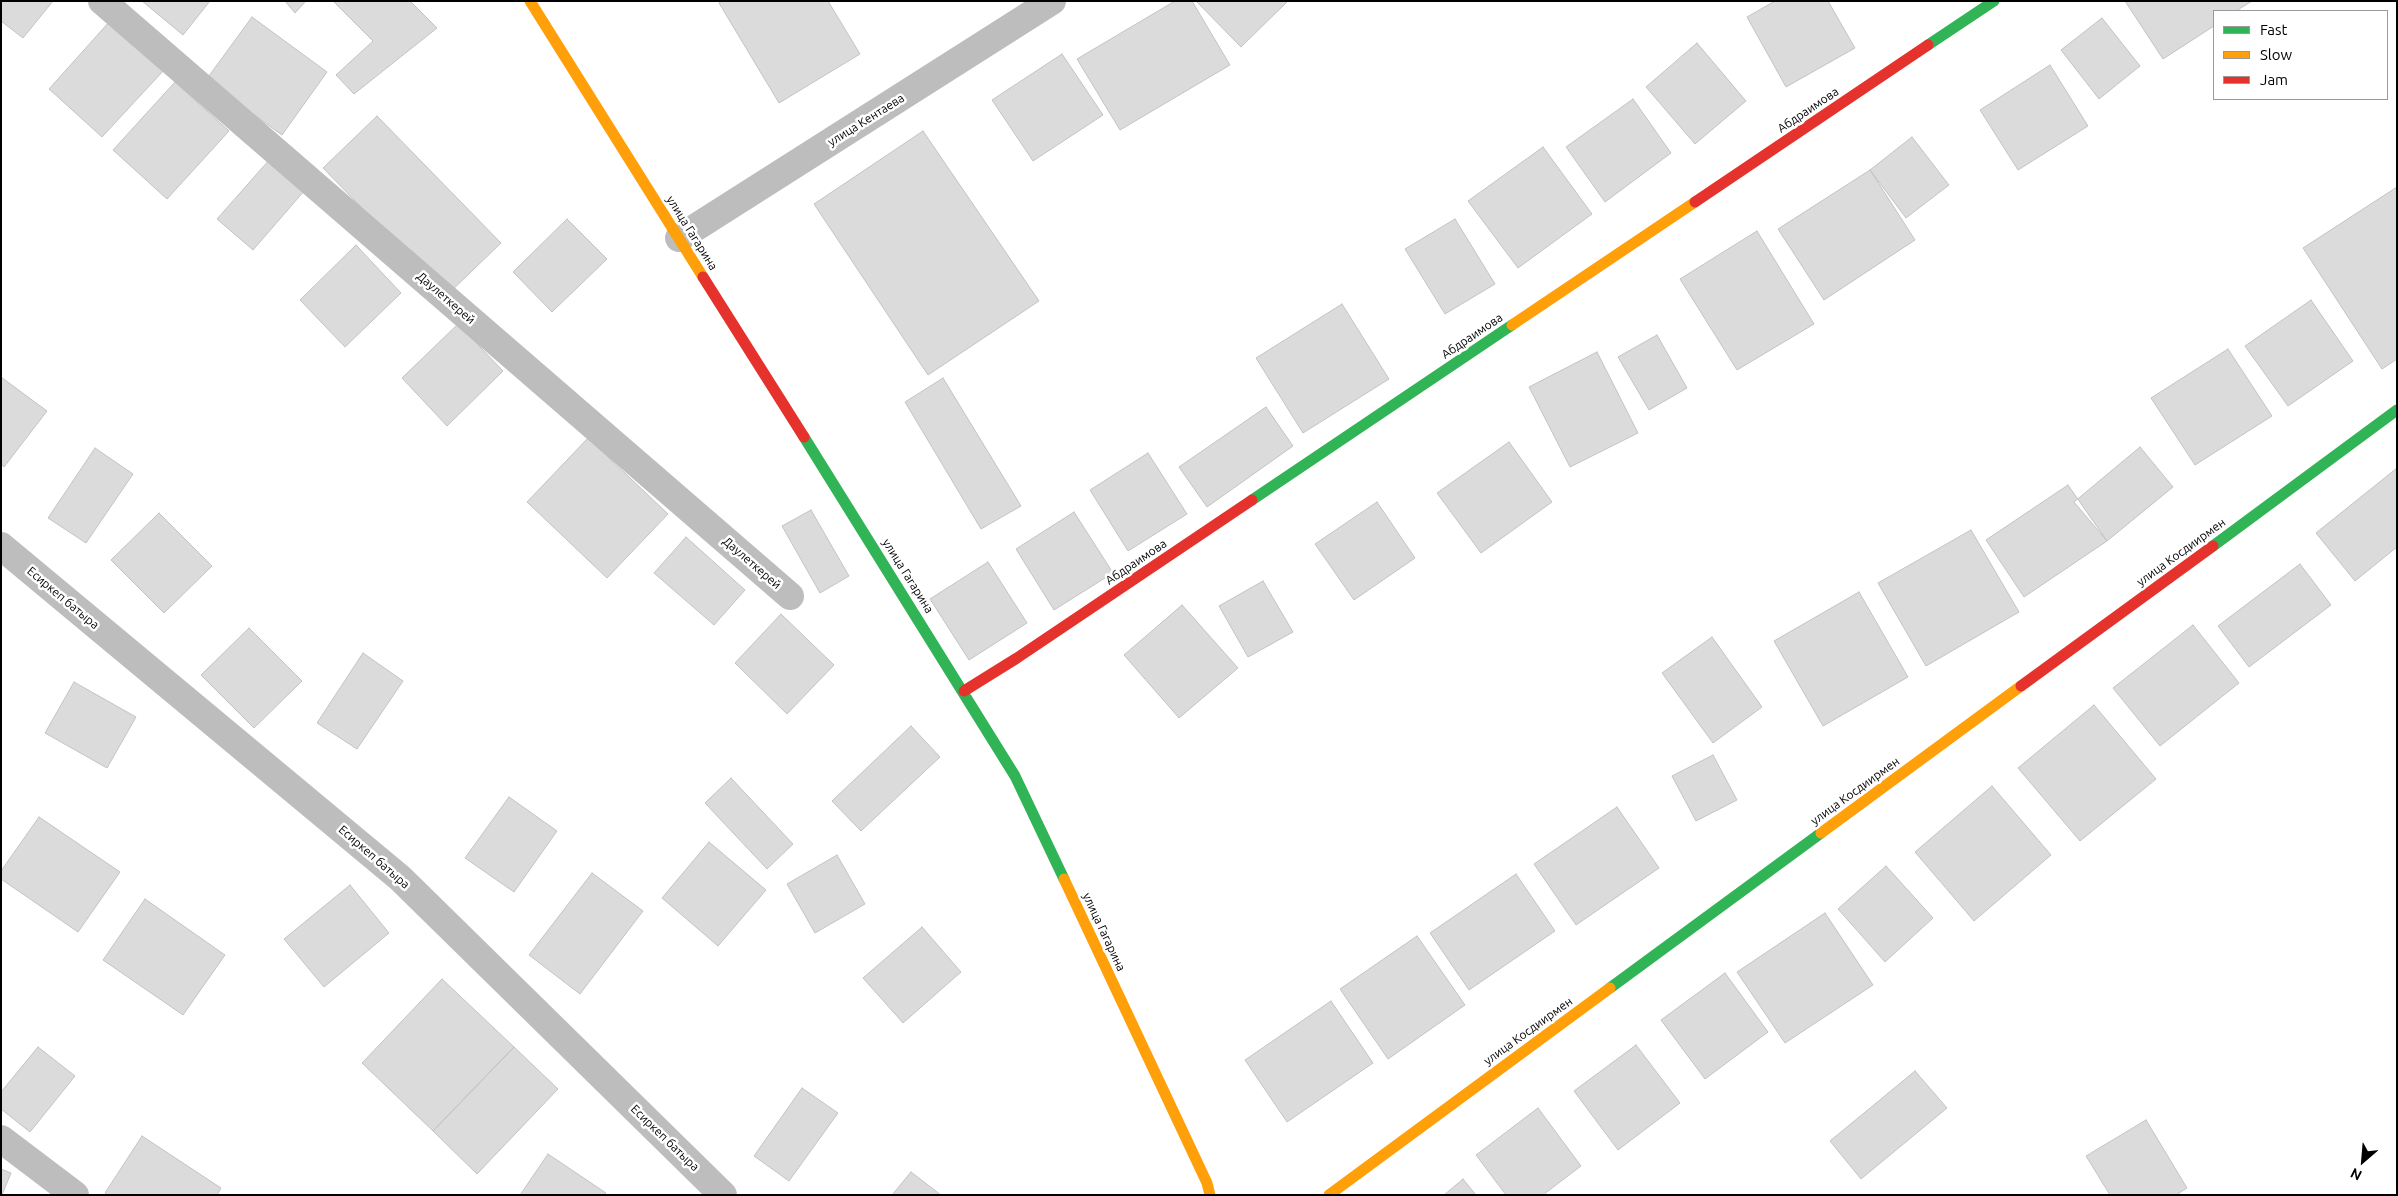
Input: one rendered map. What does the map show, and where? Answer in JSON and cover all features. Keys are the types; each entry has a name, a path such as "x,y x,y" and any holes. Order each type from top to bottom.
{"street":[{"name":"Даулеткерей","path":"102,1 790,596"},
{"name":"улица Гагарина","path":"530,1 964,691 1015,776 1206,1191"},
{"name":"улица Кентаева","path":"679,238 1052,1"},
{"name":"Абдраимова","path":"964,691 1033,648 1994,1"},
{"name":"улица Косдиирмен","path":"1329,1195 2397,410"},
{"name":"Есиркеп батыра","path":"1,546 400,878 723,1195"},
{"path":"1,1139 75,1195"}],"building":[{"path":"1,1 53,1 23,38 1,21"},
{"path":"142,1 210,1 183,35"},
{"path":"285,1 306,1 295,13"},
{"path":"333,1 410,1 437,28 354,94 336,75 373,41"},
{"path":"722,1 828,1 860,54 779,103 719,3"},
{"path":"1175,1 1192,1 1230,65 1120,130 1077,59"},
{"path":"1196,1 1288,1 1241,47"},
{"path":"1775,1 1828,1 1855,48 1786,87 1747,17"},
{"path":"2125,1 2252,1 2238,10 2213,10 2213,27 2163,59"},
{"path":"252,17 327,72 282,135 206,80"},
{"path":"2102,18 2140,66 2099,99 2061,50"},
{"path":"110,21 164,70 102,137 49,89"},
{"path":"1697,43 1746,101 1695,144 1646,87"},
{"path":"1062,54 1103,115 1033,161 992,100"},
{"path":"2050,65 2088,126 2018,170 1980,110"},
{"path":"175,82 229,131 167,199 113,150"},
{"path":"1633,99 1671,153 1605,202 1566,147"},
{"path":"377,116 501,243 447,295 323,168"},
{"path":"923,131 1039,301 928,375 814,204"},
{"path":"1912,137 1949,185 1906,218 1870,170"},
{"path":"1543,147 1592,214 1518,268 1468,201"},
{"path":"270,159 305,190 253,250 217,219"},
{"path":"1870,170 1915,240 1824,300 1778,229"},
{"path":"2397,187 2397,359 2382,369 2303,248"},
{"path":"567,219 607,259 552,312 513,272"},
{"path":"1455,219 1495,284 1445,314 1405,249"},
{"path":"1757,231 1814,324 1737,370 1680,279"},
{"path":"356,245 401,293 345,347 300,300"},
{"path":"2311,300 2353,361 2288,406 2245,346"},
{"path":"1342,304 1389,379 1303,433 1256,358"},
{"path":"458,324 503,371 447,426 402,378"},
{"path":"1657,335 1687,388 1649,410 1618,357"},
{"path":"2228,349 2272,416 2195,465 2151,398"},
{"path":"1597,352 1638,433 1570,467 1529,387"},
{"path":"1,377 47,411 4,467 1,464"},
{"path":"943,378 1021,506 981,529 905,402"},
{"path":"1266,407 1293,446 1207,507 1179,467"},
{"path":"588,438 668,514 607,578 527,502"},
{"path":"1509,442 1552,502 1481,553 1437,493"},
{"path":"2140,447 2173,487 2107,541 2074,502"},
{"path":"95,448 133,474 86,543 48,518"},
{"path":"1148,453 1187,514 1128,551 1090,490"},
{"path":"2397,468 2397,547 2355,581 2316,533"},
{"path":"2068,485 2107,541 2024,597 1986,540"},
{"path":"1377,502 1415,558 1354,600 1315,544"},
{"path":"811,510 849,576 820,593 782,526"},
{"path":"1074,512 1113,573 1054,610 1016,549"},
{"path":"159,513 212,566 164,613 111,560"},
{"path":"1971,530 2019,612 1926,666 1878,583"},
{"path":"686,537 745,590 714,625 654,573"},
{"path":"988,562 1027,623 969,660 930,599"},
{"path":"2300,564 2331,605 2249,667 2218,626"},
{"path":"1263,581 1293,632 1248,657 1219,606"},
{"path":"1859,592 1908,677 1823,726 1774,641"},
{"path":"1182,605 1238,668 1179,718 1124,655"},
{"path":"781,614 834,665 787,714 735,663"},
{"path":"2193,625 2239,683 2160,746 2113,688"},
{"path":"249,628 302,681 254,728 201,675"},
{"path":"1712,637 1762,707 1713,743 1662,673"},
{"path":"363,653 403,681 357,749 317,723"},
{"path":"74,682 136,717 107,768 45,733"},
{"path":"2094,705 2156,779 2080,841 2018,768"},
{"path":"911,726 940,757 861,831 832,801"},
{"path":"1713,755 1737,800 1696,821 1672,776"},
{"path":"731,778 793,844 767,869 705,803"},
{"path":"1992,786 2051,855 1974,921 1915,852"},
{"path":"509,797 557,831 514,892 465,858"},
{"path":"1617,807 1659,868 1576,925 1534,864"},
{"path":"39,817 120,872 78,932 1,879 1,871"},
{"path":"709,842 766,890 718,946 662,898"},
{"path":"837,855 865,904 815,933 787,884"},
{"path":"1886,866 1933,918 1885,962 1838,909"},
{"path":"592,873 643,911 580,994 529,955"},
{"path":"1516,874 1555,931 1469,990 1430,933"},
{"path":"350,885 389,933 324,987 284,939"},
{"path":"145,899 225,955 183,1015 103,960"},
{"path":"1825,913 1873,985 1785,1043 1737,972"},
{"path":"922,927 961,972 903,1023 863,978"},
{"path":"1417,936 1465,1005 1388,1059 1340,989"},
{"path":"1725,973 1768,1032 1705,1079 1661,1020"},
{"path":"442,979 514,1047 433,1131 362,1063"},
{"path":"1331,1001 1373,1063 1287,1122 1245,1060"},
{"path":"1636,1045 1680,1103 1618,1150 1574,1091"},
{"path":"38,1047 75,1076 30,1132 1,1109 1,1092"},
{"path":"514,1047 558,1089 477,1174 433,1131"},
{"path":"1915,1071 1947,1108 1861,1179 1830,1141"},
{"path":"802,1088 838,1113 789,1181 754,1156"},
{"path":"1538,1108 1581,1166 1543,1195 1506,1195 1476,1155"},
{"path":"2146,1120 2187,1188 2176,1195 2110,1195 2086,1156"},
{"path":"142,1136 221,1188 217,1195 108,1195 105,1193"},
{"path":"548,1154 606,1193 604,1195 520,1195"},
{"path":"1,1169 11,1173 2,1195 1,1195"},
{"path":"911,1172 941,1195 892,1195"},
{"path":"1463,1179 1476,1195 1444,1195"}],"traffic: fast":[{"path":"1928,45 1994,1"},
{"path":"1252,500 1512,325"},
{"path":"2213,546 2397,410"},
{"path":"804,437 1015,776 1064,879"},
{"path":"1610,988 1821,833"}],"traffic: slow":[{"path":"530,1 703,277"},
{"path":"1512,325 1695,202"},
{"path":"1821,833 2021,686"},
{"path":"1064,879 1207,1183 1210,1195"},
{"path":"1329,1195 1610,988"}],"traffic: jam":[{"path":"1695,202 1928,45"},
{"path":"703,277 804,437"},
{"path":"964,691 1017,658 1252,500"},
{"path":"2021,686 2213,546"}]}
